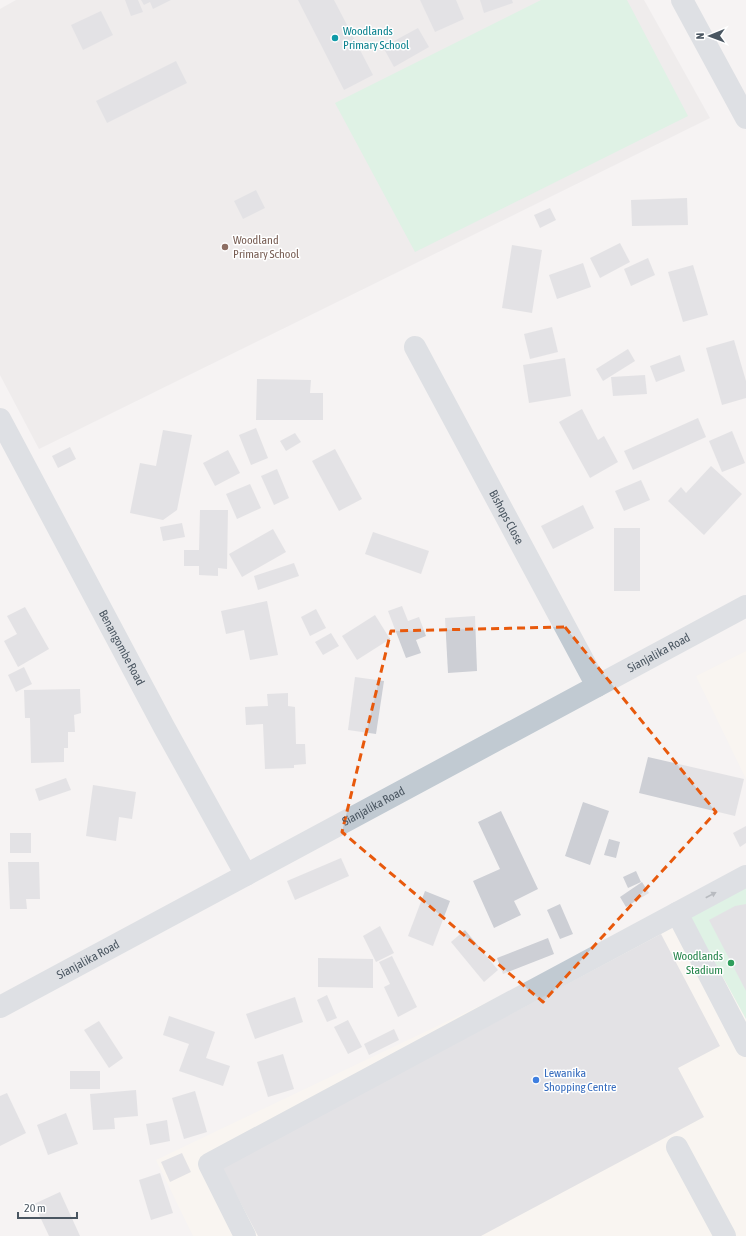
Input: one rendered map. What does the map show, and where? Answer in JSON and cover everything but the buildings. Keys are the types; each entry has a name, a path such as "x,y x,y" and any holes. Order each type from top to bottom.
{"street":[{"path":"686,1 746,118"},
{"name":"Bishops Close","path":"415,347 597,686"},
{"name":"Benangombe Road","path":"0,419 164,727 246,875"},
{"name":"Sianjalika Road","path":"0,1007 746,606"},
{"path":"245,1236 209,1164 746,876"},
{"path":"677,913 746,1046"},
{"path":"677,1147 725,1236"}],"highlighted area":[{"path":"565,627 716,812 543,1002 342,832 391,631"}],"shaded area":[{"name":"Woodland Primary School","path":"16,0 644,0 710,118 39,449 0,375 0,9"},
{"path":"746,651 746,779 696,676"},
{"name":"Lewanika Shopping Centre","path":"685,908 746,1019 746,1236 193,1236 156,1160"}],"green space":[{"path":"541,0 627,0 688,116 415,252 335,103"},
{"name":"Woodlands Stadium","path":"746,875 746,1019 685,908"}],"place":[{"name":"Woodlands Primary School","path":"335,38"},
{"name":"Woodland Primary School","path":"225,247"},
{"name":"Woodlands Stadium","path":"731,963"},
{"name":"Lewanika Shopping Centre","path":"536,1080"}]}
